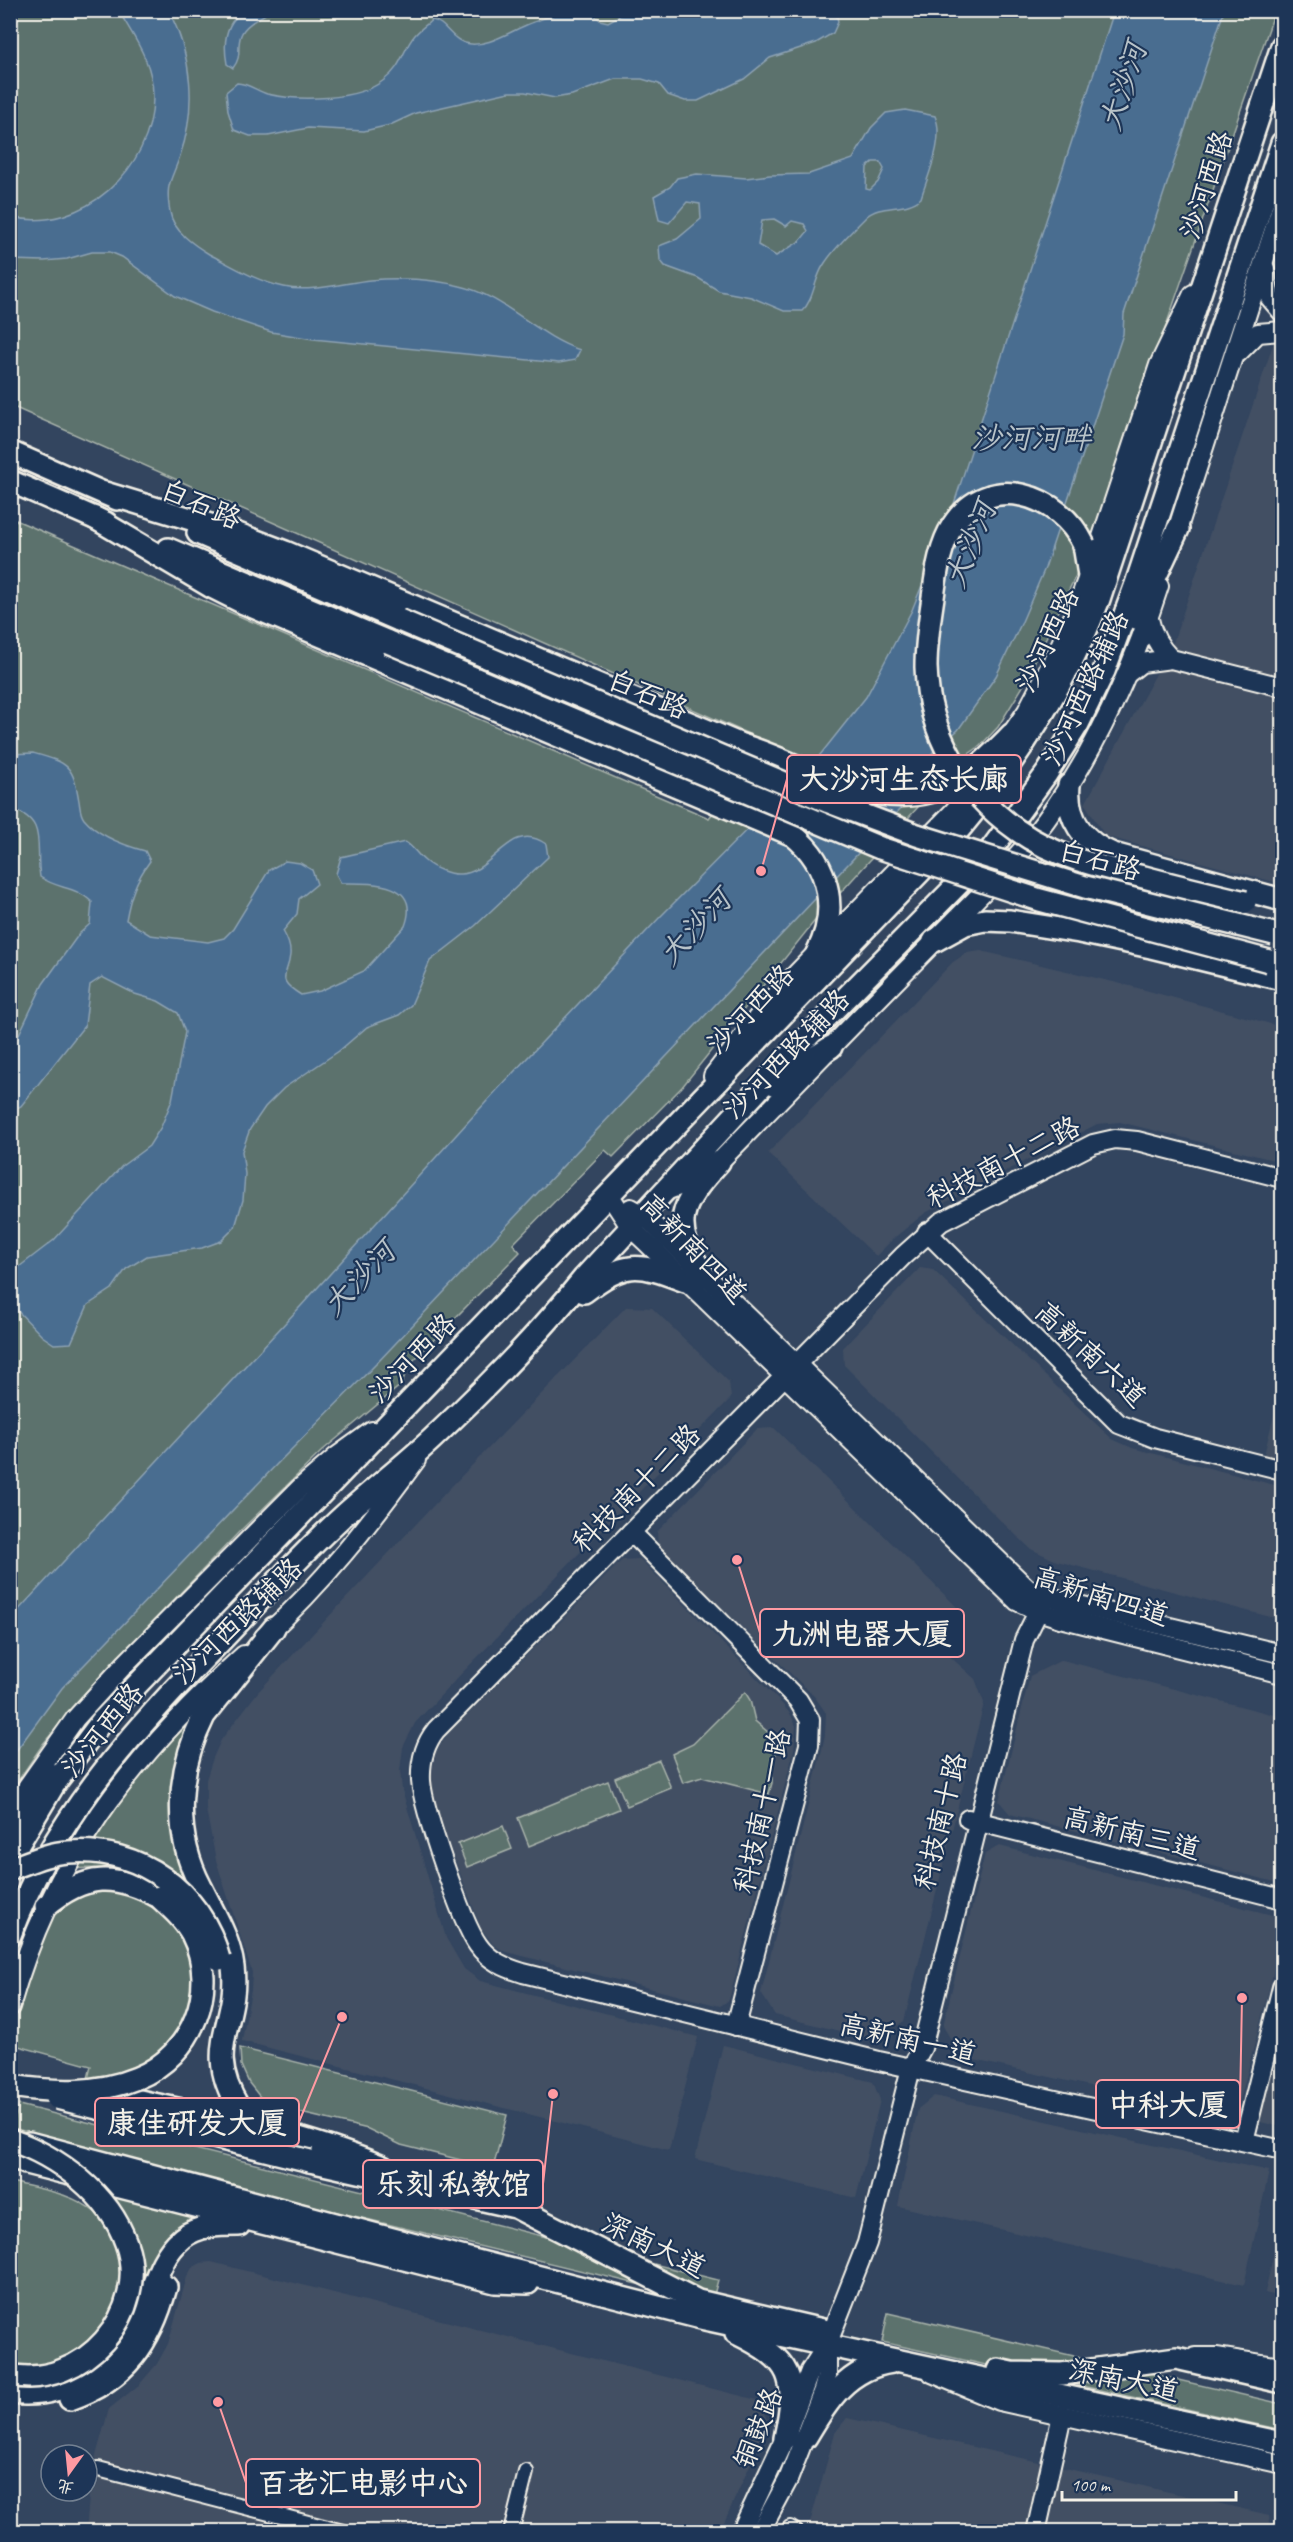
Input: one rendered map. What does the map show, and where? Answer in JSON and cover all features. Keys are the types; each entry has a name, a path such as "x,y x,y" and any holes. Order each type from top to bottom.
{"main road":[{"name":"沙河西路","path":"10,1858 53,1786 85,1741 402,1408 685,1118 956,834 988,795 1037,725 1066,674 1099,599 1282,46"},
{"name":"沙河西路","path":"10,1935 37,1875 63,1828 107,1765 157,1706 341,1518 431,1439 557,1312 584,1278 668,1190 809,1035 993,847 1047,773 1092,697 1128,607 1282,142"},
{"name":"沙河西路辅路","path":"668,1190 695,1180 718,1162 970,907 1023,849 1069,785 1102,727 1149,619 1282,205"},
{"name":"沙河西路辅路","path":"685,1118 760,1012 954,811 1012,734 1054,659 1089,575 1165,348 1218,241"},
{"path":"1264,262 1270,298 1282,312"},
{"path":"1231,361 1258,333 1282,331"},
{"name":"白石路","path":"10,452 829,802 917,835 1054,878 1278,935"},
{"name":"白石路","path":"10,481 880,848 1040,900 1276,963"},
{"path":"105,493 230,531 285,552 739,744 855,789 879,795 910,795 947,785 978,767 1012,734"},
{"path":"1089,575 1084,545 1076,530 1058,511 1044,502 1020,495 1000,495 965,511 953,524 945,542 938,569 926,654 928,693 944,747 965,781 983,802 1018,831 1046,847 1091,864 1282,912"},
{"path":"95,518 210,586 244,603 793,835 811,852 826,882 829,909 827,924 817,953"},
{"path":"1092,697 1144,602 1178,529"},
{"path":"1149,619 1153,636 1171,658"},
{"path":"1127,674 1141,663 1171,658 1282,687"},
{"path":"732,809 745,804 765,786 772,767 772,755"},
{"path":"1069,785 1069,806 1078,828 1096,847 1113,854 1282,900"},
{"path":"1079,932 1059,924 1051,912 1060,875 1069,862 1084,854 1093,852 1113,854"},
{"path":"934,941 956,927 985,920 1010,921 1079,932 1282,979"},
{"path":"749,1101 831,1047"},
{"name":"科技南十二路","path":"524,1974 493,1960 478,1946 467,1926 422,1794 422,1757 425,1747 436,1730 927,1232 941,1222 1093,1144 1115,1139 1137,1141 1282,1178"},
{"path":"557,1312 612,1272 625,1268 652,1270 694,1278 682,1222 693,1191 718,1162"},
{"name":"高新南四道","path":"610,1196 790,1371 1010,1595 1282,1654"},
{"name":"高新南六道","path":"927,1232 1119,1424 1142,1435 1282,1470"},
{"name":"沙河西路辅路","path":"10,1811 75,1719 126,1663 318,1472 402,1408"},
{"name":"沙河西路辅路","path":"10,2007 27,1953 46,1906 88,1830 133,1768 190,1705 274,1628 361,1536 431,1439"},
{"name":"科技南十一路","path":"631,1532 798,1700 810,1720 809,1745 736,2026"},
{"name":"高新南四道","path":"1038,1602 1282,1674"},
{"name":"科技南十路","path":"830,2339 867,2243 911,2068 922,2048 973,1821 1024,1640 1038,1602"},
{"path":"239,2108 227,2088 221,2067 222,2044 233,1983 232,1960 219,1918 200,1886 187,1852 181,1804 185,1767 196,1732 204,1716 274,1628"},
{"path":"10,1823 39,1783 85,1741"},
{"name":"高新南三道","path":"973,1821 1282,1899"},
{"path":"10,1869 38,1858 67,1852 91,1852 138,1862 175,1886 190,1901 208,1928 219,1959 220,1986 208,2058 216,2083 239,2108 267,2129"},
{"path":"10,2086 47,2091 72,2091 116,2085 153,2071 167,2062 178,2049 188,2035 199,2007 203,1979 198,1950 187,1928 159,1897 128,1882 97,1880 69,1888 46,1906"},
{"name":"高新南一道","path":"524,1974 911,2068 1282,2150"},
{"path":"1244,2141 1282,1987"},
{"path":"10,2098 18,2085 24,2082 46,2080 267,2129 351,2154 435,2189"},
{"name":"深南大道","path":"10,2086 310,2161 515,2207 698,2301 908,2363 1282,2443"},
{"path":"10,2139 60,2165 99,2198 111,2212 127,2244 131,2279 122,2313 105,2340 94,2352 68,2368 51,2374 34,2377 10,2375"},
{"name":"深南大道","path":"10,2139 705,2319 830,2339 1012,2373 1062,2374 1176,2358 1282,2382"},
{"path":"10,2156 26,2163 495,2282 565,2283"},
{"path":"10,2393 38,2393 65,2388 107,2364 135,2329 166,2255 183,2238 204,2227 265,2224"},
{"path":"10,2406 35,2406 63,2401 100,2387 117,2374 133,2358 148,2337 159,2313 167,2285 180,2258 201,2235 223,2225"},
{"path":"344,2245 453,2255"},
{"path":"705,2319 754,2342 779,2361 786,2370 792,2395 785,2438"},
{"name":"铜鼓路","path":"760,2532 788,2480 806,2437 827,2375 830,2339"},
{"name":"铜鼓路","path":"741,2532 785,2438 810,2371 830,2339"},
{"path":"1176,2358 1216,2357 1282,2367"},
{"path":"806,2437 823,2408 849,2379 883,2364 908,2363 989,2398 1282,2464"},
{"path":"1036,2532 1062,2415"}],"street":[{"path":"99,2469 343,2532"},
{"path":"511,2532 526,2472"}],"shaded area":[{"path":"1282,318 1282,884 1105,836 1085,804 1173,643"},
{"path":"981,951 1130,986 1282,1027 1282,1162 1120,1122 1097,1124 925,1213 876,1256 768,1153 953,962 967,953"},
{"path":"920,1268 933,1270 1112,1439 1132,1448 1282,1487 1282,1620 1057,1561 1031,1549 1001,1521 844,1365 843,1348"},
{"path":"626,1307 652,1308 729,1382 731,1398 415,1723 403,1747 400,1771 402,1790 446,1938 464,1969 480,1981 698,2037 669,2150 242,2041 252,1972 216,1860 206,1809 206,1780 221,1740 258,1692 451,1487"},
{"path":"1282,1383 1282,1464 1263,1459"},
{"path":"774,1428 960,1610 960,1647 947,1654 975,1679 984,1703 904,2021 876,2040 775,2015 761,1993 821,1754 826,1713 815,1697 658,1546 657,1532 757,1429"},
{"path":"640,1559 782,1704 796,1726 794,1750 729,2000 720,2006 503,1951 493,1944 481,1928 448,1841 431,1788 436,1752 448,1734 622,1560"},
{"path":"1062,1660 1282,1717 1282,1881 1279,1883 1010,1814 999,1801 1030,1676"},
{"path":"999,1846 1280,1917 1282,1939 1237,2112 1228,2117 961,2057 943,2026 985,1854"},
{"path":"1282,2017 1282,2127 1256,2121"},
{"path":"723,2045 873,2082 880,2100 856,2198 695,2159"},
{"path":"934,2096 1269,2171 1244,2285 898,2206 918,2109"},
{"path":"1282,2215 1282,2297 1265,2293"},
{"path":"211,2262 761,2401 769,2423 720,2531 86,2532 88,2503 99,2503 99,2445 109,2409 139,2385 157,2364 168,2344 187,2277 192,2268 201,2263"},
{"path":"847,2418 1269,2515 1271,2531 813,2532 810,2523 835,2433"}],"green space":[{"path":"11,11 1275,11 1097,525 1077,573 1022,688 998,727 980,746 943,772 919,806 813,923 682,1087 613,1157 605,1150 513,1244 520,1252 407,1367 402,1384 323,1450 239,1532 92,1685 43,1744 11,1791 11,518 709,818 769,743 11,406"},
{"path":"745,1692 750,1700 755,1721 776,1739 779,1746 772,1763 772,1783 769,1794 702,1777 683,1783 672,1754 693,1744"},
{"path":"206,1693 179,1754 174,1780 173,1806 175,1832 181,1859 200,1921 178,1895 150,1879 111,1869 70,1869 87,1840"},
{"path":"659,1760 671,1788 627,1806 615,1778"},
{"path":"608,1781 619,1809 529,1846 518,1818"},
{"path":"503,1826 512,1849 467,1867 458,1844"},
{"path":"100,1885 148,1898 182,1934 191,1953 197,1991 175,2045 138,2069 87,2083 91,2066 11,2044 11,2034 35,1947 50,1916 63,1902"},
{"path":"240,2048 507,2115 493,2168 401,2145 368,2129 280,2108 260,2097 249,2083 241,2065"},
{"path":"19,2105 718,2280 712,2302 333,2211 12,2128"},
{"path":"11,2182 66,2196 87,2206 105,2223 118,2249 122,2263 122,2292 112,2319 77,2354 66,2361 43,2366 11,2367"},
{"path":"101,2187 212,2216 142,2289 141,2259 134,2233 129,2221"},
{"path":"888,2313 1282,2404 1282,2430 882,2342"}],"water":[{"path":"783,10 794,14 806,11 836,11 838,22 833,33 816,43 770,58 744,79 698,101 685,101 668,95 659,84 642,79 615,79 572,95 555,98 525,92 509,92 416,113 390,125 364,131 308,128 268,136 250,136 234,130 228,111 226,92 237,83 245,84 267,94 295,98 344,96 373,87 390,75 399,64 415,35 432,20 441,24 460,41 473,44 499,38 538,20 567,12 590,11 600,20 608,22 626,12"},
{"path":"116,11 169,11 183,46 190,82 189,119 168,195 172,219 191,242 245,273 294,289 392,279 427,280 460,286 492,298 549,336 580,350 575,360 559,363 313,339 271,332 212,312 175,296 122,257 110,252 92,252 67,259 44,261 11,260 11,217 37,220 63,215 87,205 109,190 127,171 141,149 150,124 153,86 138,43 120,13"},
{"path":"244,11 271,11 243,31 238,59 233,68 227,64 225,48 227,34 233,21"},
{"path":"310,11 387,11 371,18 350,14 337,16"},
{"name":"沙河河畔","path":"1114,11 1224,11 1124,314 1123,334 1045,568 996,676 958,730 934,751 916,772 901,808 377,1363 62,1688 11,1758 11,1618 300,1307 496,1091 661,916 816,760 866,697 912,610 950,516"},
{"path":"905,110 935,116 938,125 937,146 921,198 908,205 879,210 866,217 827,260 809,301 802,311 784,311 751,297 719,291 698,278 665,266 660,260 659,246 677,239 701,219 700,204 687,202 669,223 659,220 654,196 670,187 677,178 697,174 746,178 809,174 853,159 871,128 886,113","holes":["873,162 880,162 884,169 878,182 870,190 866,189 867,167","774,219 786,226 792,221 804,224 808,231 800,241 776,256 758,245 762,220"]},
{"path":"33,753 61,763 71,772 82,815 90,825 112,839 145,851 150,861 134,889 126,920 150,935 208,942 224,938 233,929 269,870 285,861 300,863 312,870 317,884 299,899 297,914 283,931 290,952 285,981 301,995 320,991 364,971 405,926 408,911 406,900 400,892 378,884 341,883 336,874 341,857 405,842 432,866 460,874 472,872 482,866 512,842 522,838 533,838 546,844 548,857 475,926 430,961 411,1005 399,1015 367,1027 339,1051 284,1088 265,1107 250,1129 242,1151 245,1174 243,1200 235,1227 221,1241 202,1248 147,1256 126,1269 112,1289 88,1305 71,1343 54,1344 42,1336 11,1304 11,1273 54,1240 122,1166 149,1146 161,1127 172,1100 185,1032 178,1013 158,1001 135,994 102,977 90,985 85,1025 21,1106 11,1111 11,1051 43,984 79,934 90,924 92,902 73,890 40,877 38,835 35,827 23,814 11,809 11,754"}],"place":[{"name":"大沙河生态长廊","path":"761,871"},
{"name":"九洲电器大厦","path":"737,1560"},
{"name":"中科大厦","path":"1242,1998"},
{"name":"康佳研发大厦","path":"342,2017"},
{"name":"乐刻·私教馆","path":"553,2094"},
{"name":"百老汇电影中心","path":"218,2402"}],"water label":[{"name":"大沙河","path":"1123,86"},
{"name":"大沙河","path":"970,544"},
{"name":"大沙河","path":"695,927"},
{"name":"大沙河","path":"359,1278"}]}
